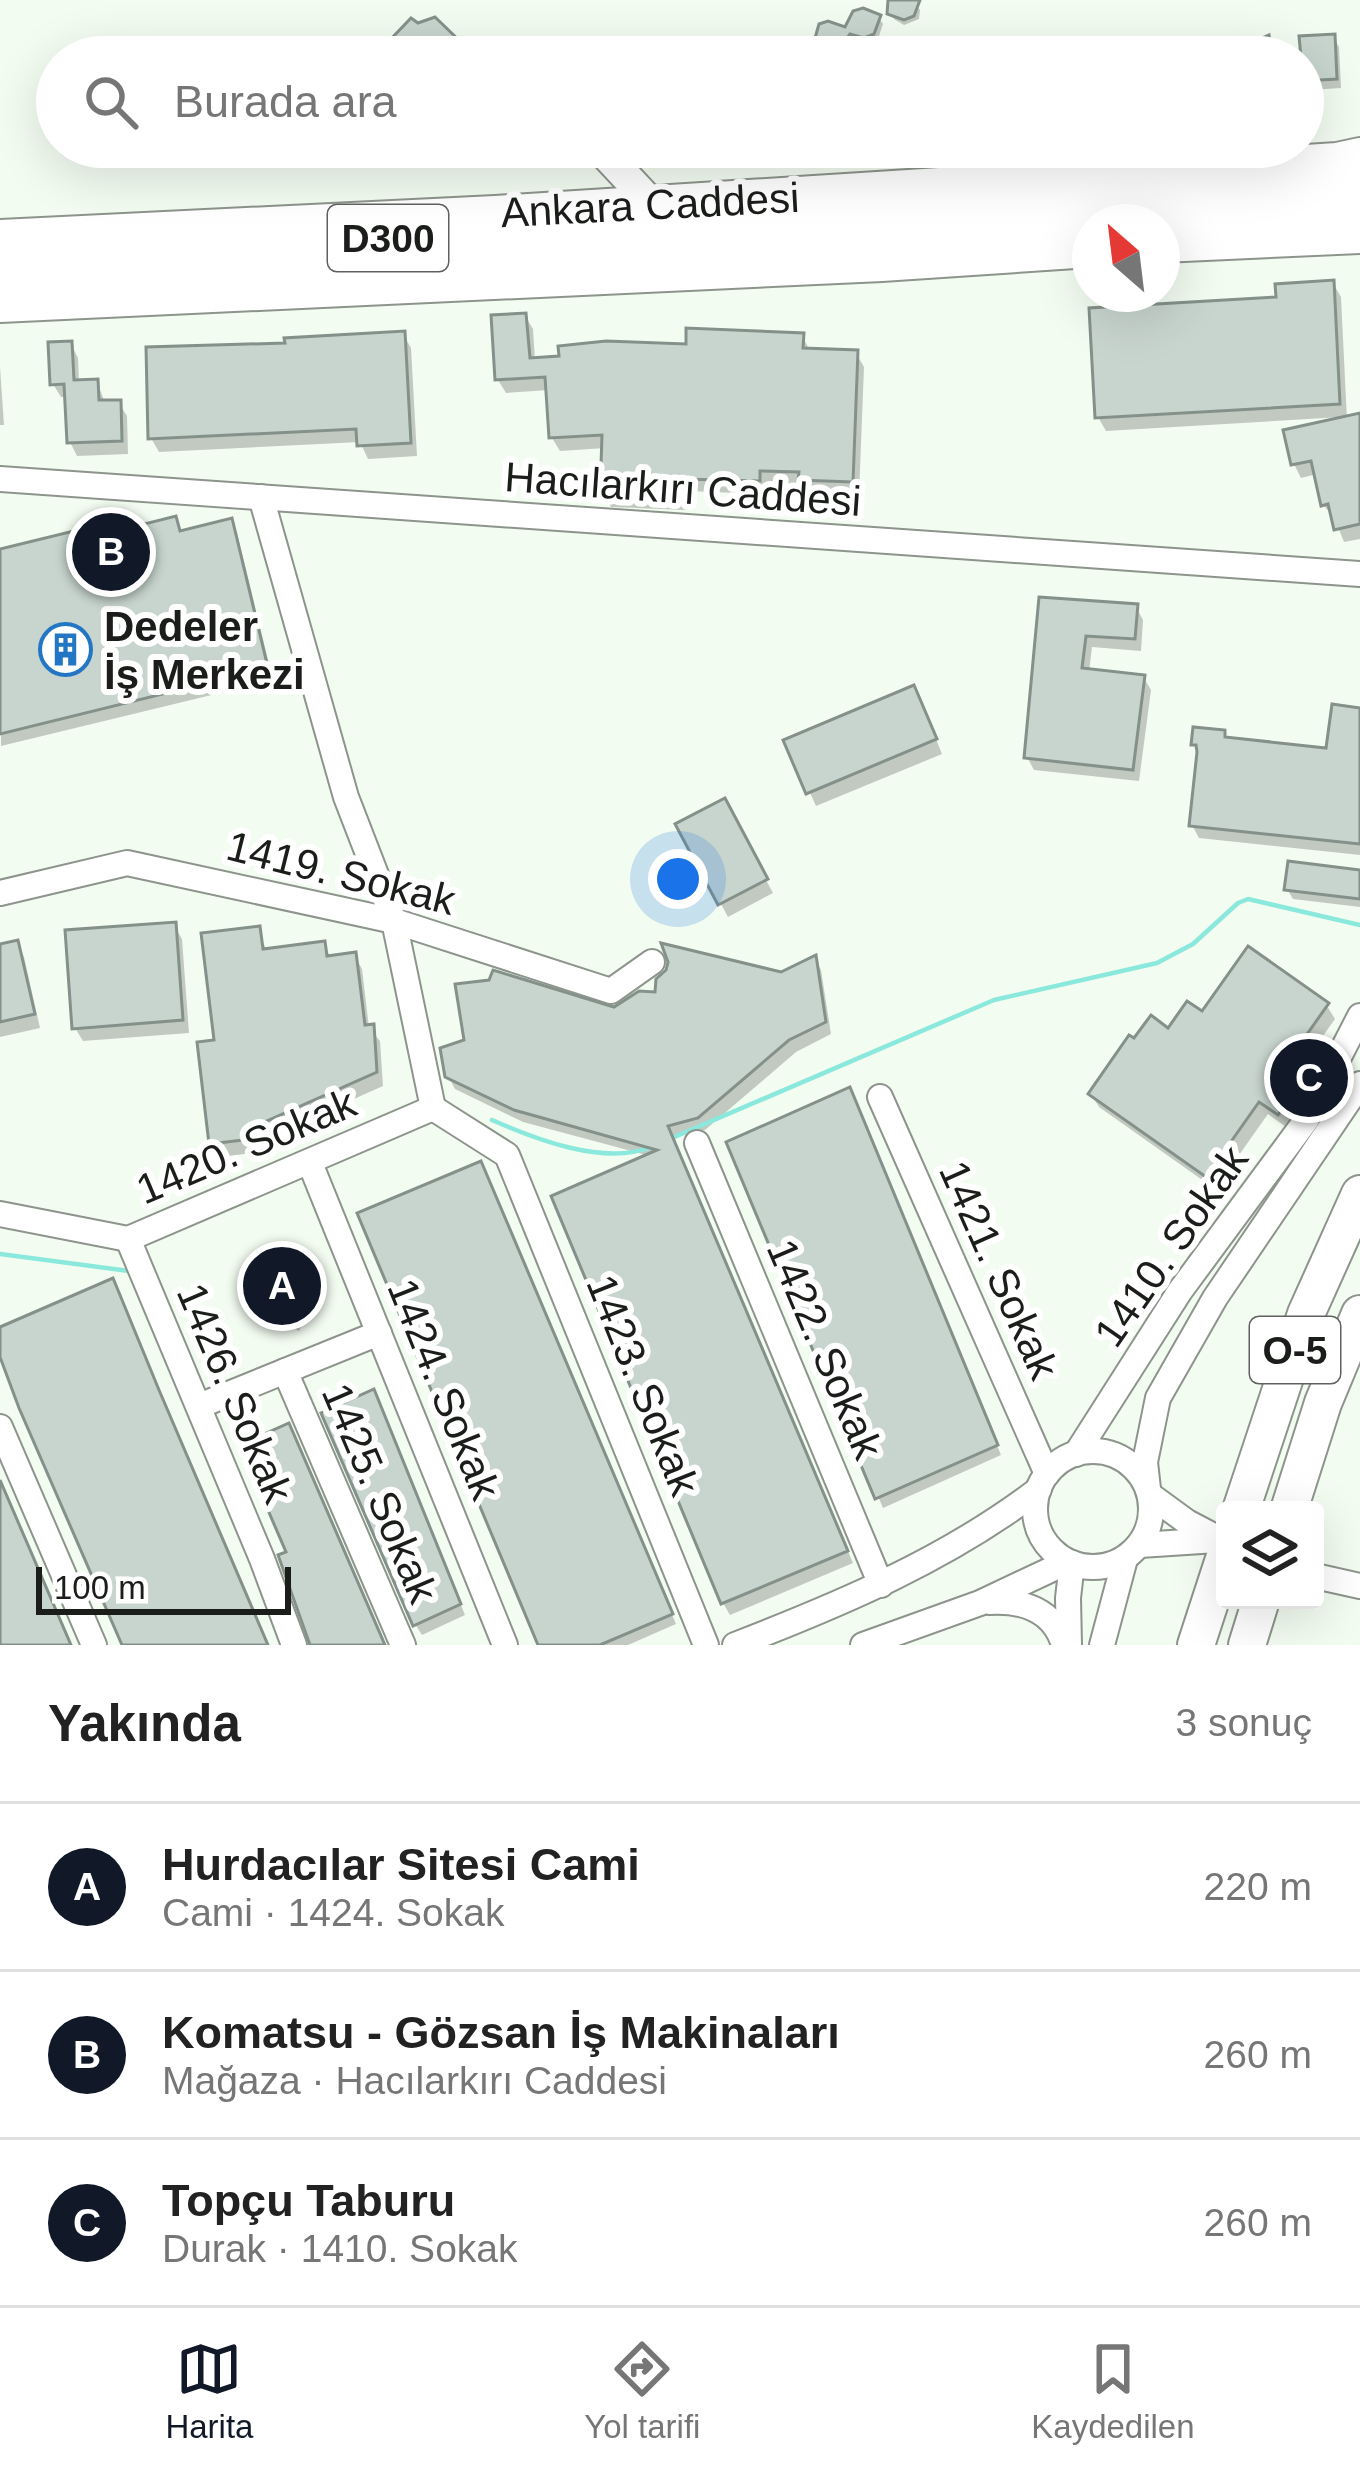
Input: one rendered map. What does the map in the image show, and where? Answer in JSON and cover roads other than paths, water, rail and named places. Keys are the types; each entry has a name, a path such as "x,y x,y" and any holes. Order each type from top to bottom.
{"highway":[{"name":"Ankara Caddesi","path":"0,259 1360,186"},
{"path":"1180,222 1360,212"},
{"path":"0,248 153,226"},
{"name":"Ankara Caddesi","path":"0,285 1072,227"},
{"path":"341,289 572,254"},
{"name":"O-5","path":"1240,1501 1306,1314 1360,1194"},
{"name":"O-5","path":"1292,1501 1323,1403 1360,1314"},
{"name":"O-5","path":"1196,1645 1216,1575"},
{"path":"1247,1645 1258,1609"}],"main road":[{"name":"Ankara Caddesi","path":"1324,159 1360,153"},
{"path":"618,168 650,202"},
{"name":"Ankara Caddesi","path":"0,235 495,211 1181,168"},
{"path":"495,211 526,184"},
{"path":"1180,246 1360,238"},
{"name":"Ankara Caddesi","path":"0,307 1072,253"}],"street":[{"name":"Hacılarkırı Caddesi","path":"0,479 1360,574"},
{"path":"261,497 346,797 394,921 433,1108"},
{"name":"1419. Sokak","path":"0,893 128,863 394,921 611,991 652,962"},
{"name":"1410. Sokak","path":"1076,1454 1180,1292 1307,1119 1360,1016"},
{"name":"1410. Sokak","path":"1149,1492 1145,1462 1158,1398 1215,1298 1360,1084"},
{"name":"1421. Sokak","path":"880,1096 1043,1481"},
{"name":"1423. Sokak","path":"433,1108 507,1155 706,1645"},
{"name":"1420. Sokak","path":"0,1214 128,1239 433,1108"},
{"name":"1422. Sokak","path":"697,1143 881,1586"},
{"name":"1424. Sokak","path":"310,1163 505,1645"},
{"name":"1426. Sokak","path":"128,1239 294,1645"},
{"path":"199,1406 379,1333"},
{"name":"1425. Sokak","path":"285,1371 404,1645"},
{"path":"0,1427 94,1645"},
{"path":"735,1645 881,1586 998,1518 1076,1454 1111,1454 1126,1461 1149,1492 1216,1531"},
{"path":"1043,1481 1036,1522 1053,1552 1070,1562 1106,1567 1132,1552 1216,1539"},
{"path":"1102,1645 1132,1552 1149,1528 1149,1492"},
{"path":"863,1645 980,1603 1070,1562"},
{"path":"1067,1645 1070,1562"},
{"path":"1324,1579 1360,1586"},
{"path":"1324,1580 1360,1600"},
{"path":"980,1603 1008,1601 1035,1609 1049,1618 1067,1645"}],"waterway":[{"path":"672,1138 994,1000 1157,963 1193,944 1248,899 1360,925"},
{"path":"492,1120 591,1152 651,1147"},
{"path":"0,1254 129,1271"}],"place":[{"name":"Komatsu - Gözsan İş Makinaları","path":"111,552"},
{"name":"Dedeler İş Merkezi","path":"65,650"},
{"name":"Topçu Taburu","path":"1309,1078"},
{"name":"Hurdacılar Sitesi Cami","path":"282,1286"}]}
